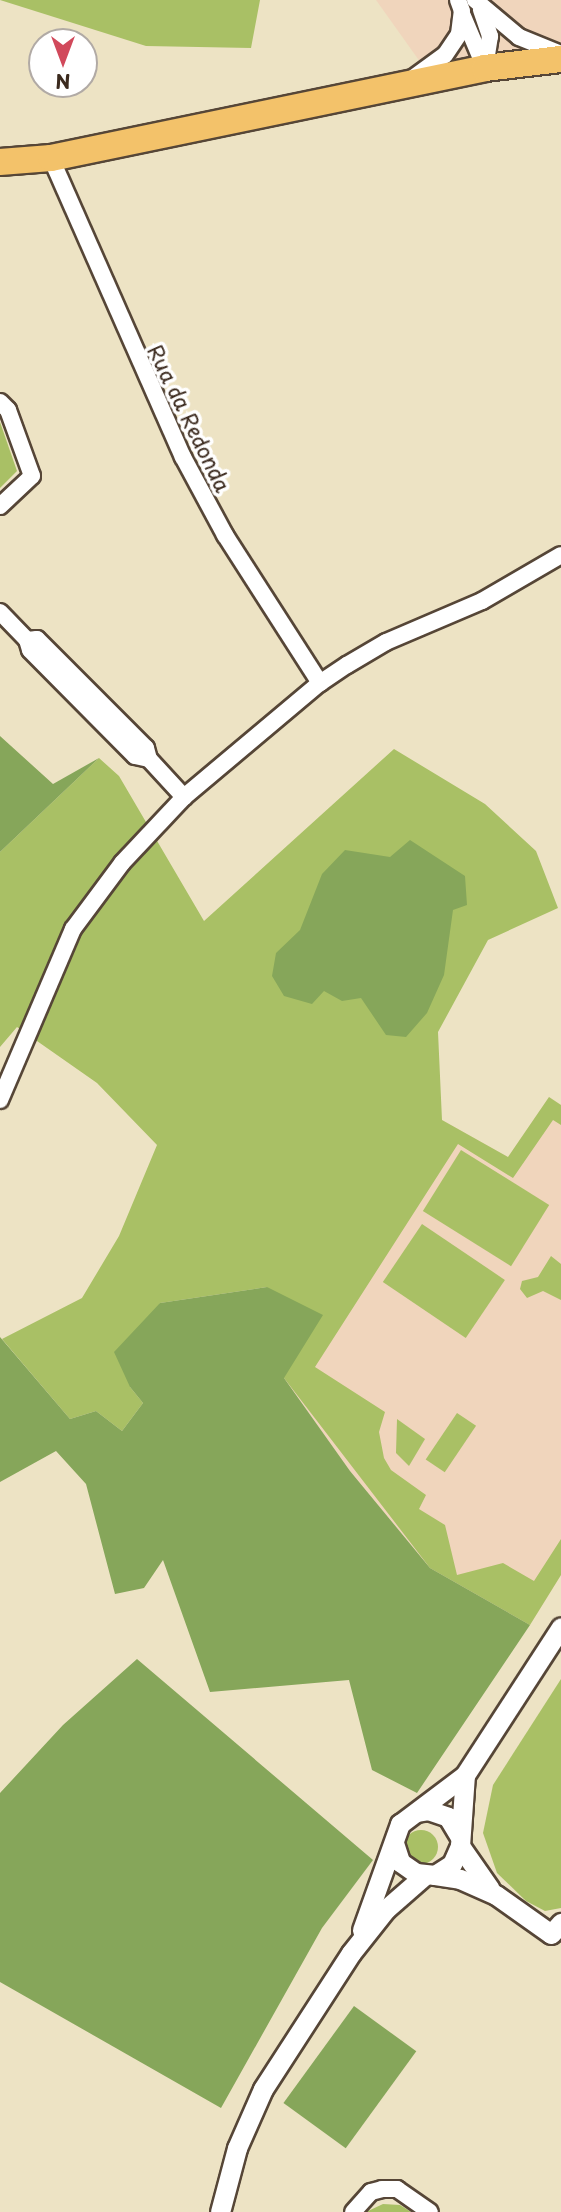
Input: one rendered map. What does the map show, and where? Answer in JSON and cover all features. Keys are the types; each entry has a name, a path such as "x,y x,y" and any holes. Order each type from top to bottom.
{"main road":[{"path":"0,162 51,158 485,68 561,56"}],"street":[{"path":"468,4 519,37 561,56"},
{"path":"468,4 485,68"},
{"path":"399,87 445,55 459,34 468,4"},
{"name":"Rua da Redonda","path":"51,158 183,457 225,535 320,683"},
{"path":"0,402 8,410 32,476 0,506"},
{"path":"0,1100 73,929 122,863 184,797 320,683 386,642 482,601 561,555"},
{"path":"0,612 27,640 30,650 135,756 149,759 184,797"},
{"path":"351,1953 400,1824 465,1775 561,1628"},
{"path":"220,2212 237,2148 263,2089 351,1953 386,1909 430,1875 452,1864 460,1841 465,1775"},
{"path":"417,1812 428,1810 448,1817 460,1841 496,1895"},
{"path":"394,1843 400,1862 430,1875 460,1879 496,1895 558,1933"},
{"path":"353,2212 371,2192 382,2189 397,2189 430,2212"}],"shaded area":[{"path":"376,0 561,0 561,51 428,73"},
{"path":"549,1097 561,1105 561,1575 530,1625 430,1568 350,1471 284,1378 442,1120 508,1157"}],"green space":[{"path":"0,0 260,0 251,48 146,46 98,31 98,28 89,28"},
{"path":"0,422 17,471 0,488"},
{"path":"0,736 53,784 99,758 0,852"},
{"path":"394,749 485,804 536,851 558,908 488,940 438,1032 442,1120 508,1157 549,1097 561,1105 561,1125 553,1120 513,1178 458,1144 315,1367 385,1412 379,1432 384,1458 391,1470 426,1495 419,1509 445,1525 457,1575 503,1563 534,1581 561,1539 561,1575 530,1625 430,1568 284,1378 267,1287 160,1303 130,1387 143,1403 122,1431 96,1411 70,1419 2,1339 82,1298 119,1236 157,1145 97,1083 17,1027 0,1047 0,852 99,758 119,776 204,921"},
{"path":"410,840 465,876 467,905 453,910 444,975 427,1013 406,1037 386,1035 361,998 342,1001 324,991 312,1004 284,996 272,976 276,953 300,930 322,874 345,850 390,857"},
{"path":"461,1150 549,1205 511,1266 423,1211"},
{"path":"422,1224 505,1280 466,1338 383,1282"},
{"path":"551,1256 561,1264 561,1300 543,1291 527,1298 520,1289 522,1281 538,1277"},
{"path":"267,1287 323,1315 284,1378 350,1471 430,1568 530,1625 417,1793 372,1770 349,1680 210,1692 163,1560 144,1588 115,1594 86,1484 56,1451 0,1482 0,1337 70,1419 96,1411 122,1431 143,1403 130,1387 114,1352 160,1303"},
{"path":"457,1413 476,1426 445,1472 426,1459"},
{"path":"397,1419 425,1439 409,1466 396,1453"},
{"path":"137,1659 373,1860 322,1928 221,2108 0,1982 0,1793 63,1725"},
{"path":"561,1679 561,1908 545,1911 526,1901 497,1873 483,1833 493,1785"},
{"path":"421,1830 433,1835 438,1847 433,1859 421,1864 409,1859 404,1847 409,1835"},
{"path":"354,2006 416,2051 346,2148 283,2103"},
{"path":"383,2204 400,2205 411,2212 366,2212"}]}
